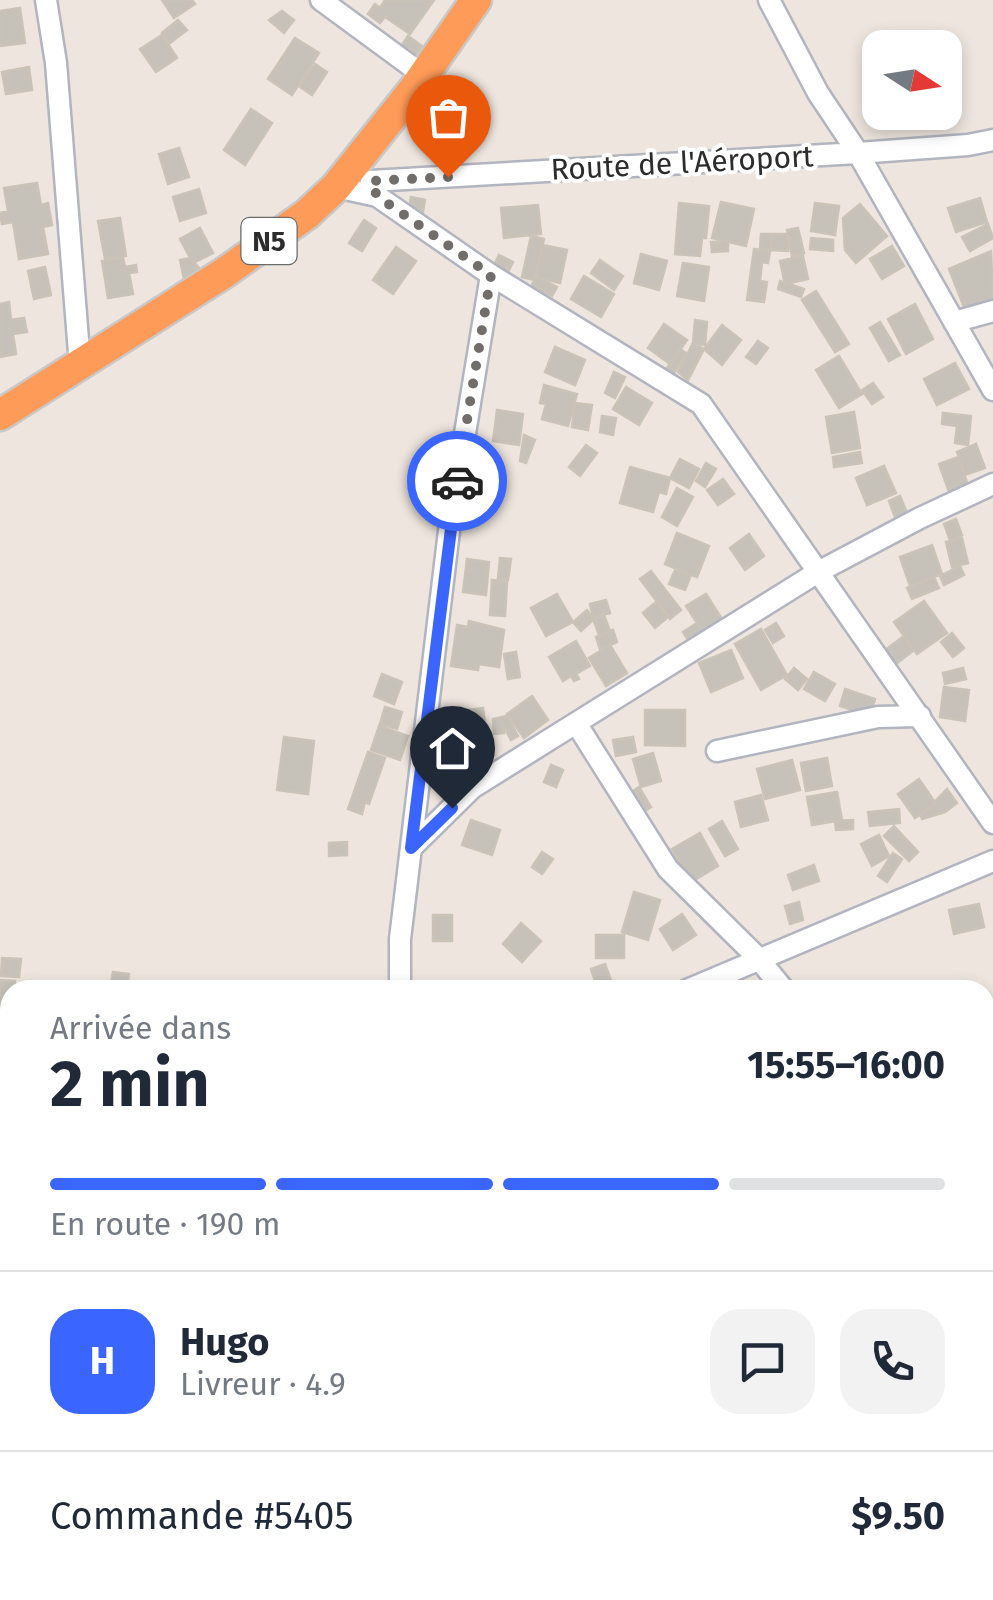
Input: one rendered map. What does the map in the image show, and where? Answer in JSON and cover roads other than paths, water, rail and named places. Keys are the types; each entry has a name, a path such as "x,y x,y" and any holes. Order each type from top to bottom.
{"highway":[{"name":"N5","path":"0,415 224,273 307,214 336,187 370,178 424,75 476,0"}],"street":[{"path":"46,0 56,64 80,365"},
{"path":"321,0 424,75"},
{"path":"770,0 818,92 858,153 993,390"},
{"name":"Route de l'Aéroport","path":"370,178 858,153 993,140"},
{"path":"370,178 491,275 701,404 993,823"},
{"path":"400,980 400,939 449,531 491,275"},
{"path":"954,322 993,310"},
{"path":"411,848 472,788 818,572 993,484"},
{"path":"717,751 878,717 920,716"},
{"path":"576,723 668,868 776,980"},
{"path":"710,980 993,860"}]}
